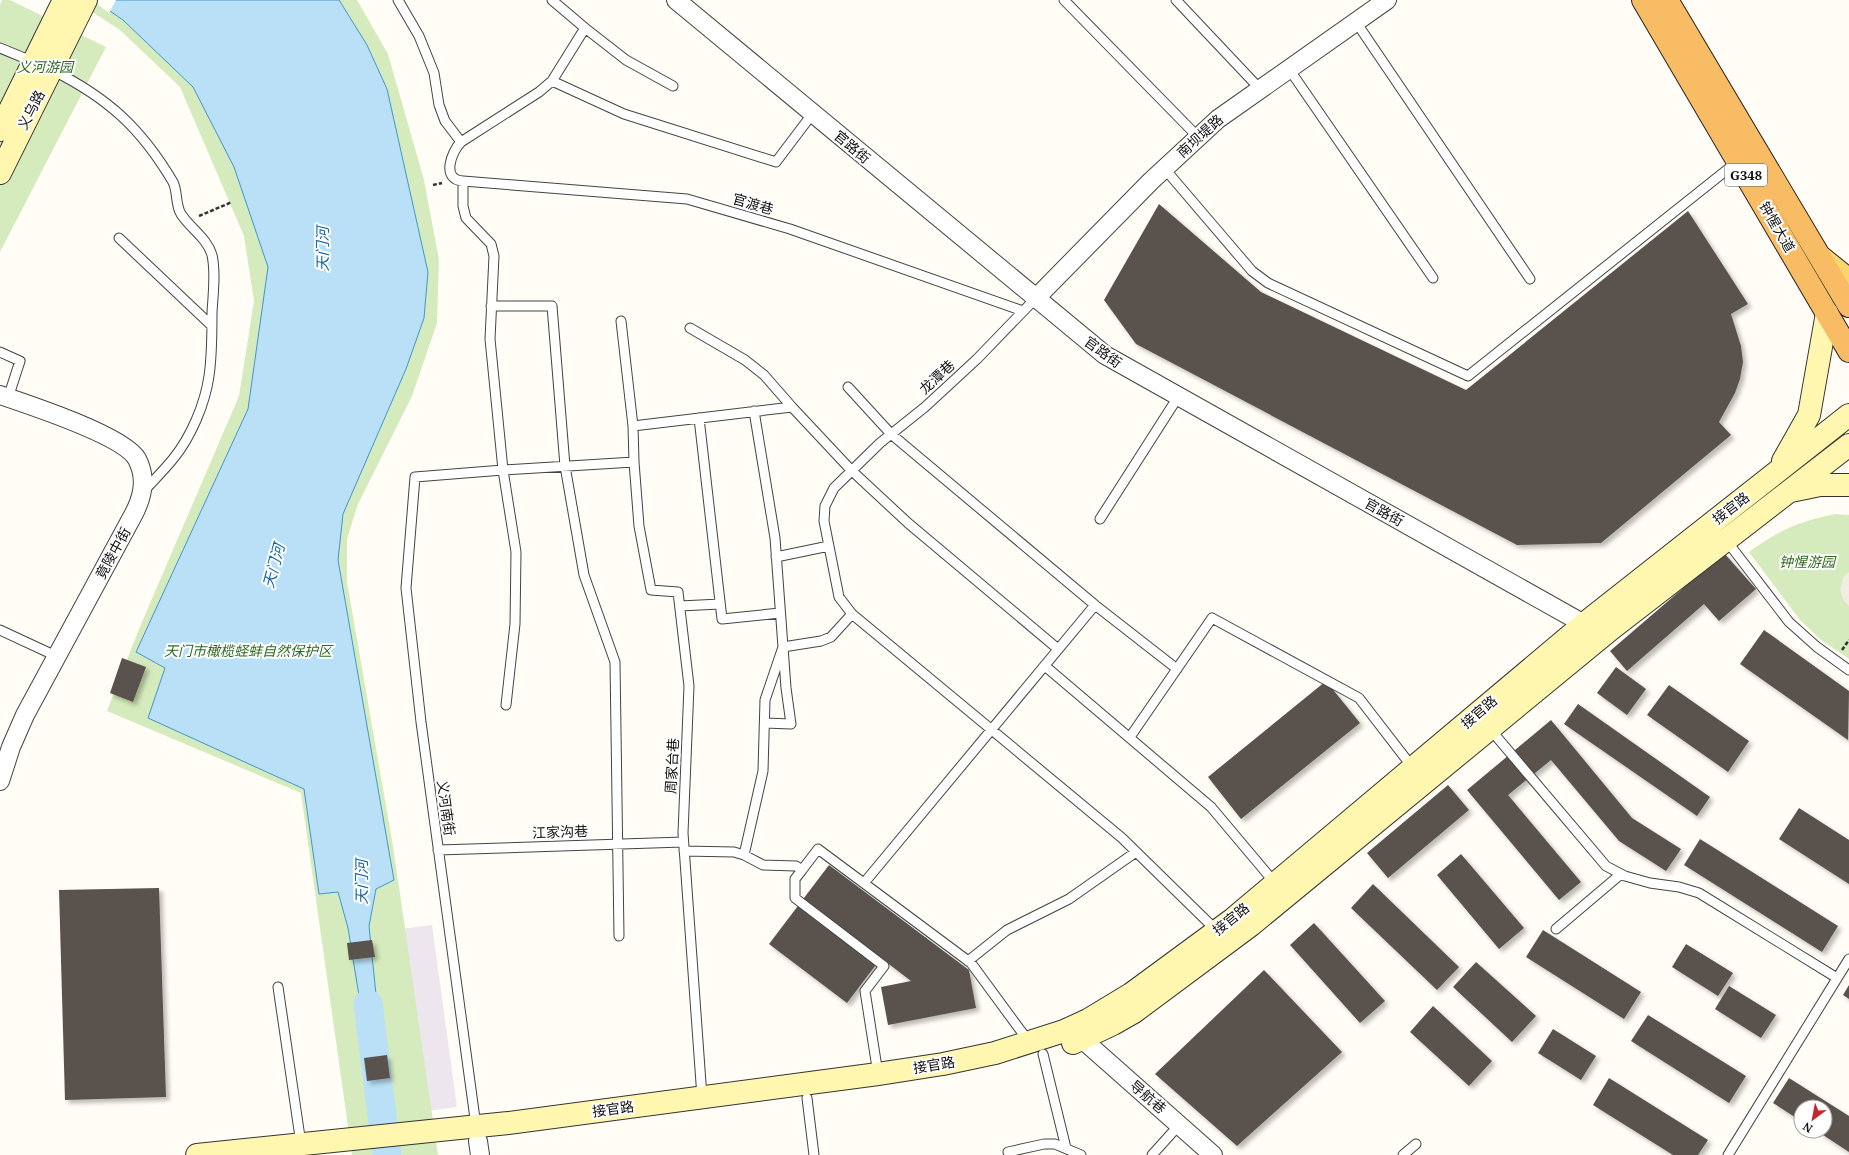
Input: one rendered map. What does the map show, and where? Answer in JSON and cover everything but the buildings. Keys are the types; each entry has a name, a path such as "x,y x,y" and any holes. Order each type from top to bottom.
{"highway":[{"path":"1630,0 1709,132 1746,155"},
{"name":"钟惺大道","path":"1643,0 1746,155 1816,252 1849,306"},
{"name":"钟惺大道","path":"1667,0 1827,313 1849,351"},
{"path":"1681,0 1741,103 1746,155"}],"main road":[{"name":"义乌路","path":"0,172 64,15 86,0"},
{"name":"义乌路","path":"0,130 43,66"},
{"path":"1816,252 1849,280"},
{"path":"1774,474 1796,440 1809,415 1827,313"},
{"name":"接官路","path":"478,1141 807,1098 963,1074 1036,1048 1131,994 1217,931 1584,624 1849,416"},
{"name":"接官路","path":"478,1141 702,1097 878,1074 1082,1039 1134,1012 1251,925 1611,629 1849,445"},
{"path":"1788,492 1820,485 1849,485"},
{"path":"197,1155 301,1144 348,1148 478,1141"}],"street":[{"name":"官路街","path":"676,0 812,114 1029,305 1105,355 1178,397 1584,624"},
{"name":"南坝堤路","path":"1029,305 1164,168 1218,118 1387,0"},
{"path":"4,396 81,424 128,449 136,458 140,468 143,492"},
{"name":"竟陵中街","path":"0,781 18,731 56,656 131,519 143,492"},
{"name":"导航巷","path":"1082,1039 1213,1155"}],"lane":[{"path":"398,0 419,36 434,73 439,105 443,115 461,142"},
{"path":"552,0 626,60 673,86"},
{"path":"1064,0 1198,137"},
{"path":"1176,0 1260,89"},
{"path":"1356,22 1530,279"},
{"path":"506,705 515,624 516,552 503,470 490,339 494,256 491,244 466,218 463,206 463,181 458,181 454,177 451,172 450,160 456,147 461,142 539,92 552,81 585,28"},
{"path":"0,48 77,82 124,117 146,141 168,173 175,186 178,207 207,244 211,253 214,272 209,376 206,392 196,418 173,460 143,492"},
{"path":"1289,69 1433,278"},
{"path":"552,81 624,114 776,162 812,114"},
{"path":"1164,168 1252,271 1268,283 1468,376 1746,155"},
{"name":"官渡巷","path":"463,181 688,199 790,229 1029,305"},
{"path":"119,238 212,326"},
{"name":"龙潭巷","path":"1029,305 977,359 925,407 891,434 851,470 834,488 825,506 824,521 839,597 852,614 1122,838 1217,931"},
{"path":"491,306 552,306 565,466 584,575 615,662 619,936"},
{"path":"503,470 634,462 633,426 621,320"},
{"path":"690,328 745,360 764,375 851,470 908,522 1058,650"},
{"path":"0,352 20,361 4,396"},
{"path":"848,387 891,434 1095,605 1177,669"},
{"path":"1100,519 1178,397"},
{"path":"633,426 792,407"},
{"path":"754,411 775,538 786,688 791,724 765,723"},
{"path":"698,418 722,619 780,612"},
{"name":"周家台巷","path":"634,462 639,526 651,590 678,592 689,686 684,846 702,1097"},
{"name":"义河南街","path":"478,1141 421,722 406,588 415,477 503,470"},
{"path":"1726,539 1789,622 1817,647 1849,670"},
{"path":"776,557 830,546"},
{"path":"680,606 720,604"},
{"path":"864,883 1095,605"},
{"path":"783,647 820,641 832,637 852,614"},
{"path":"1130,737 1212,618 1359,698 1412,768"},
{"path":"0,630 56,656"},
{"path":"744,855 764,771 766,694 783,647"},
{"path":"1045,666 1130,737 1211,808 1275,883"},
{"path":"1490,729 1606,866 1621,874 1650,883 1679,887 1699,893 1837,978"},
{"name":"江家沟巷","path":"438,850 617,844 684,846 734,852 744,855 763,865 796,866 802,870"},
{"path":"878,1074 865,991 884,966 795,898 795,879 818,849 968,961 1036,1048 1066,1148"},
{"path":"968,961 1007,930 1069,899 1136,852"},
{"path":"1556,929 1621,874"},
{"path":"1728,1155 1849,959"},
{"path":"278,987 301,1144"},
{"path":"807,1098 814,1155"},
{"path":"1152,1155 1179,1124"},
{"path":"1008,1152 1044,1144 1055,1144 1081,1155"},
{"path":"1403,1155 1416,1144"}],"path":[{"path":"197,217 232,202"}],"shaded area":[{"path":"1849,572 1849,606 1844,601 1840,589 1844,576"},
{"path":"432,925 457,1107 351,1121 327,938"}],"green space":[{"name":"义河游园","path":"2,0 10,0 106,47 0,252 0,5"},
{"name":"天门市橄榄蛏蚌自然保护区","path":"74,0 357,0 388,54 424,180 439,260 437,323 412,396 358,504 347,539 347,582 393,846 438,1155 352,1155 301,793 107,711 139,629 239,396 254,301 244,236 180,87 120,30"},
{"name":"钟惺游园","path":"1836,514 1849,515 1849,659 1820,639 1800,620 1749,552 1790,527"}],"water":[{"name":"天门市橄榄蛏蚌自然保护区","path":"94,0 339,0 367,45 387,89 428,272 424,318 406,369 343,514 338,560 394,880 376,889 369,926 381,1043 367,1045 348,928 338,892 319,894 304,789 148,718 165,668 136,652 248,409 268,267 234,167 193,87 123,20"}],"pier":[{"path":"92,0 116,0 109,13"}],"waterway":[{"name":"天门河","path":"368,1004 387,1155"}]}
